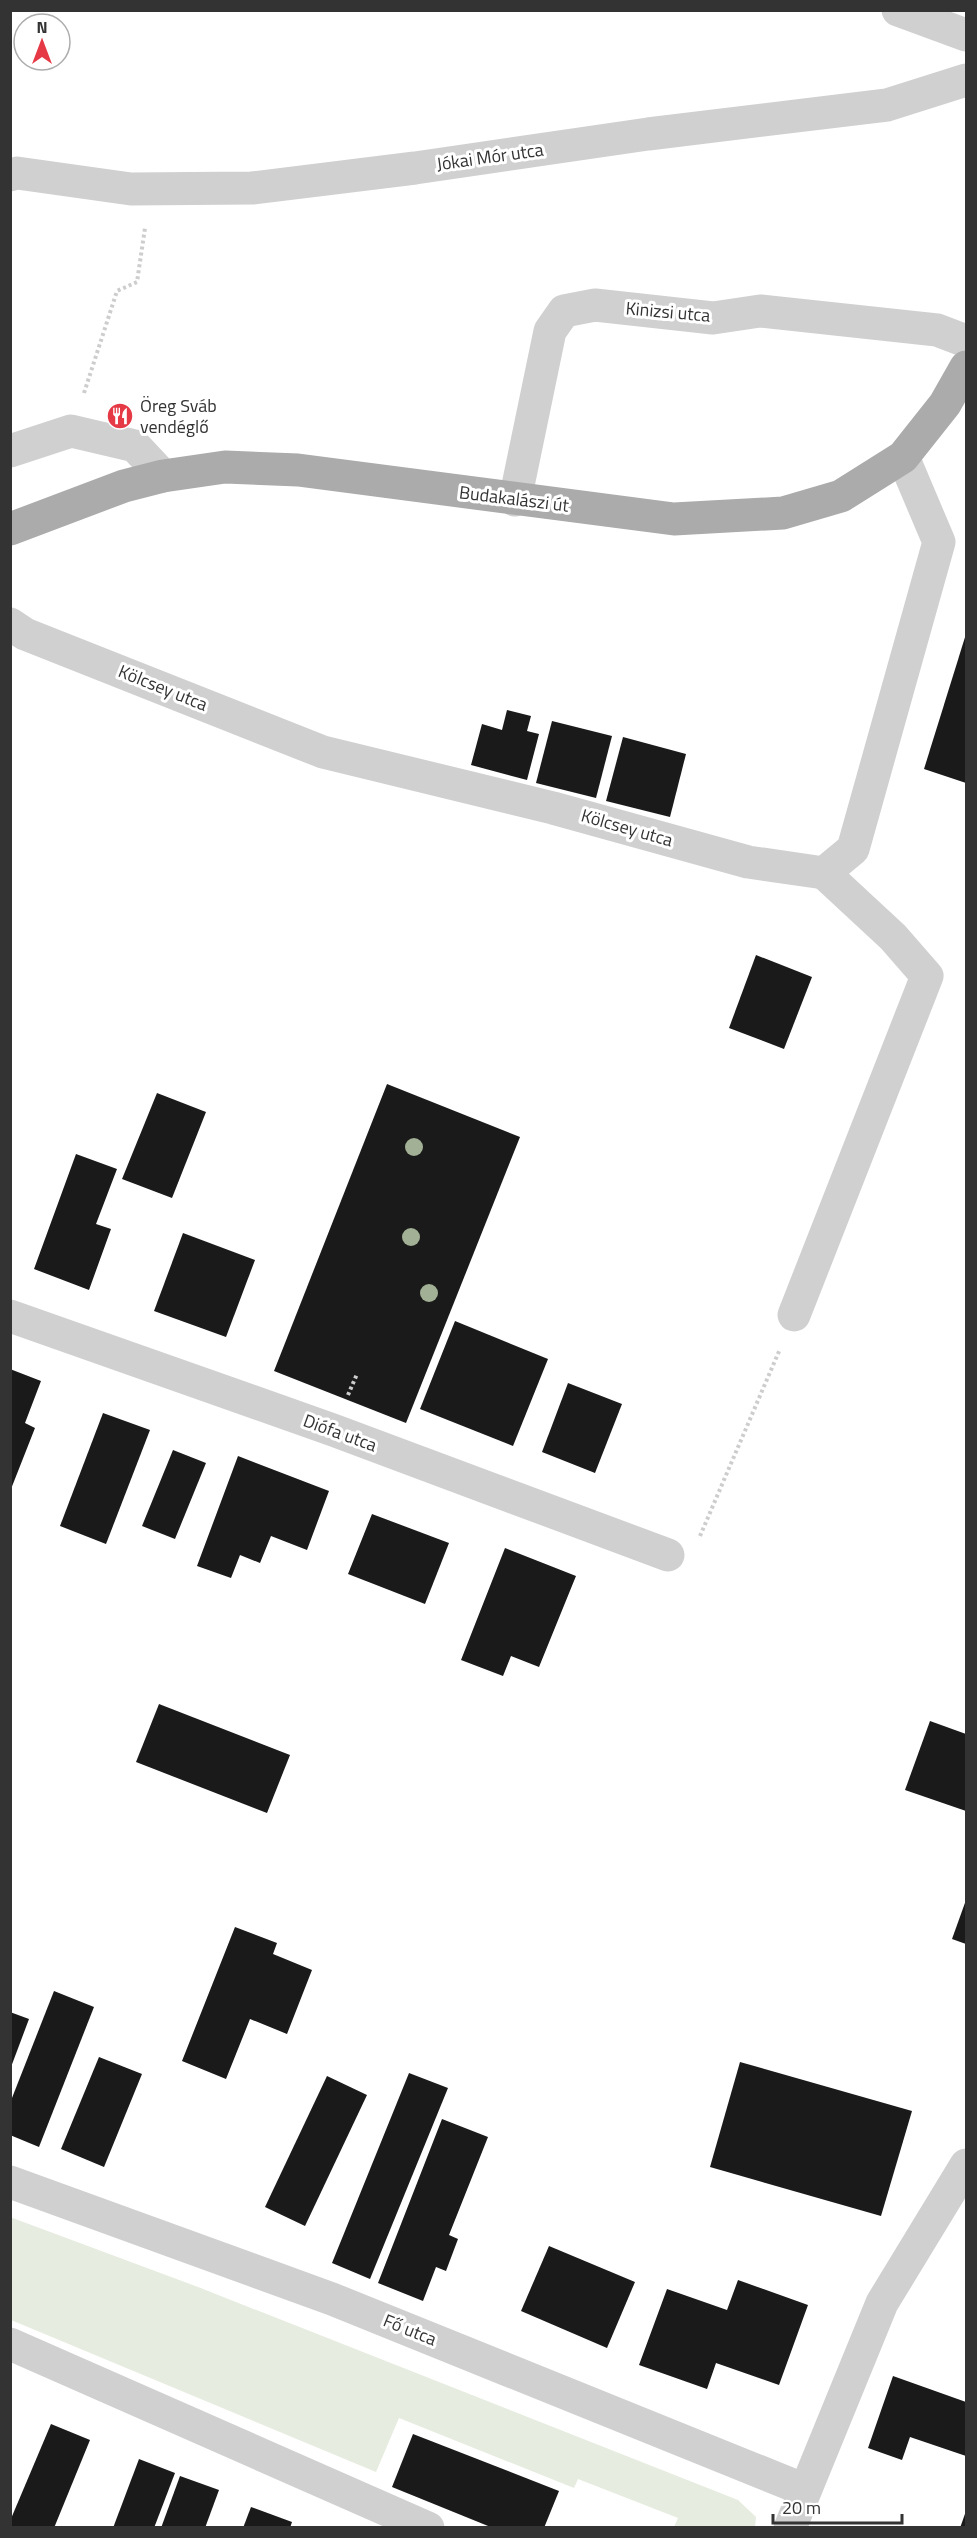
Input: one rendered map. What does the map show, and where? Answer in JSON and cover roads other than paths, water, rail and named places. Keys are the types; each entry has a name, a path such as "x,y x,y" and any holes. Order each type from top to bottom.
{"main road":[{"name":"Budakalászi út","path":"10,529 124,486 163,476 225,466 298,470 514,500 674,519 783,513 841,496 903,457 945,404 966,367"}],"street":[{"path":"898,10 966,35"},
{"name":"Jókai Mór utca","path":"10,175 17,173 131,189 252,188 415,168 648,134 887,105 966,80"},
{"name":"Kinizsi utca","path":"514,500 550,331 564,311 595,305 713,318 760,311 937,330 966,341"},
{"path":"10,451 72,431 135,446 163,476"},
{"path":"794,1315 927,976 892,937 824,873 853,849 939,542 903,457"},
{"name":"Kölcsey utca","path":"10,624 25,634 323,752 553,808 748,862 824,873"},
{"name":"Diófa utca","path":"10,1316 343,1434 668,1556"},
{"path":"790,2528 882,2303 966,2164"},
{"name":"Fő utca","path":"10,2182 332,2299 805,2490"},
{"path":"10,2344 417,2525"}],"place":[{"name":"Öreg Sváb vendéglő","path":"120,416"}]}
